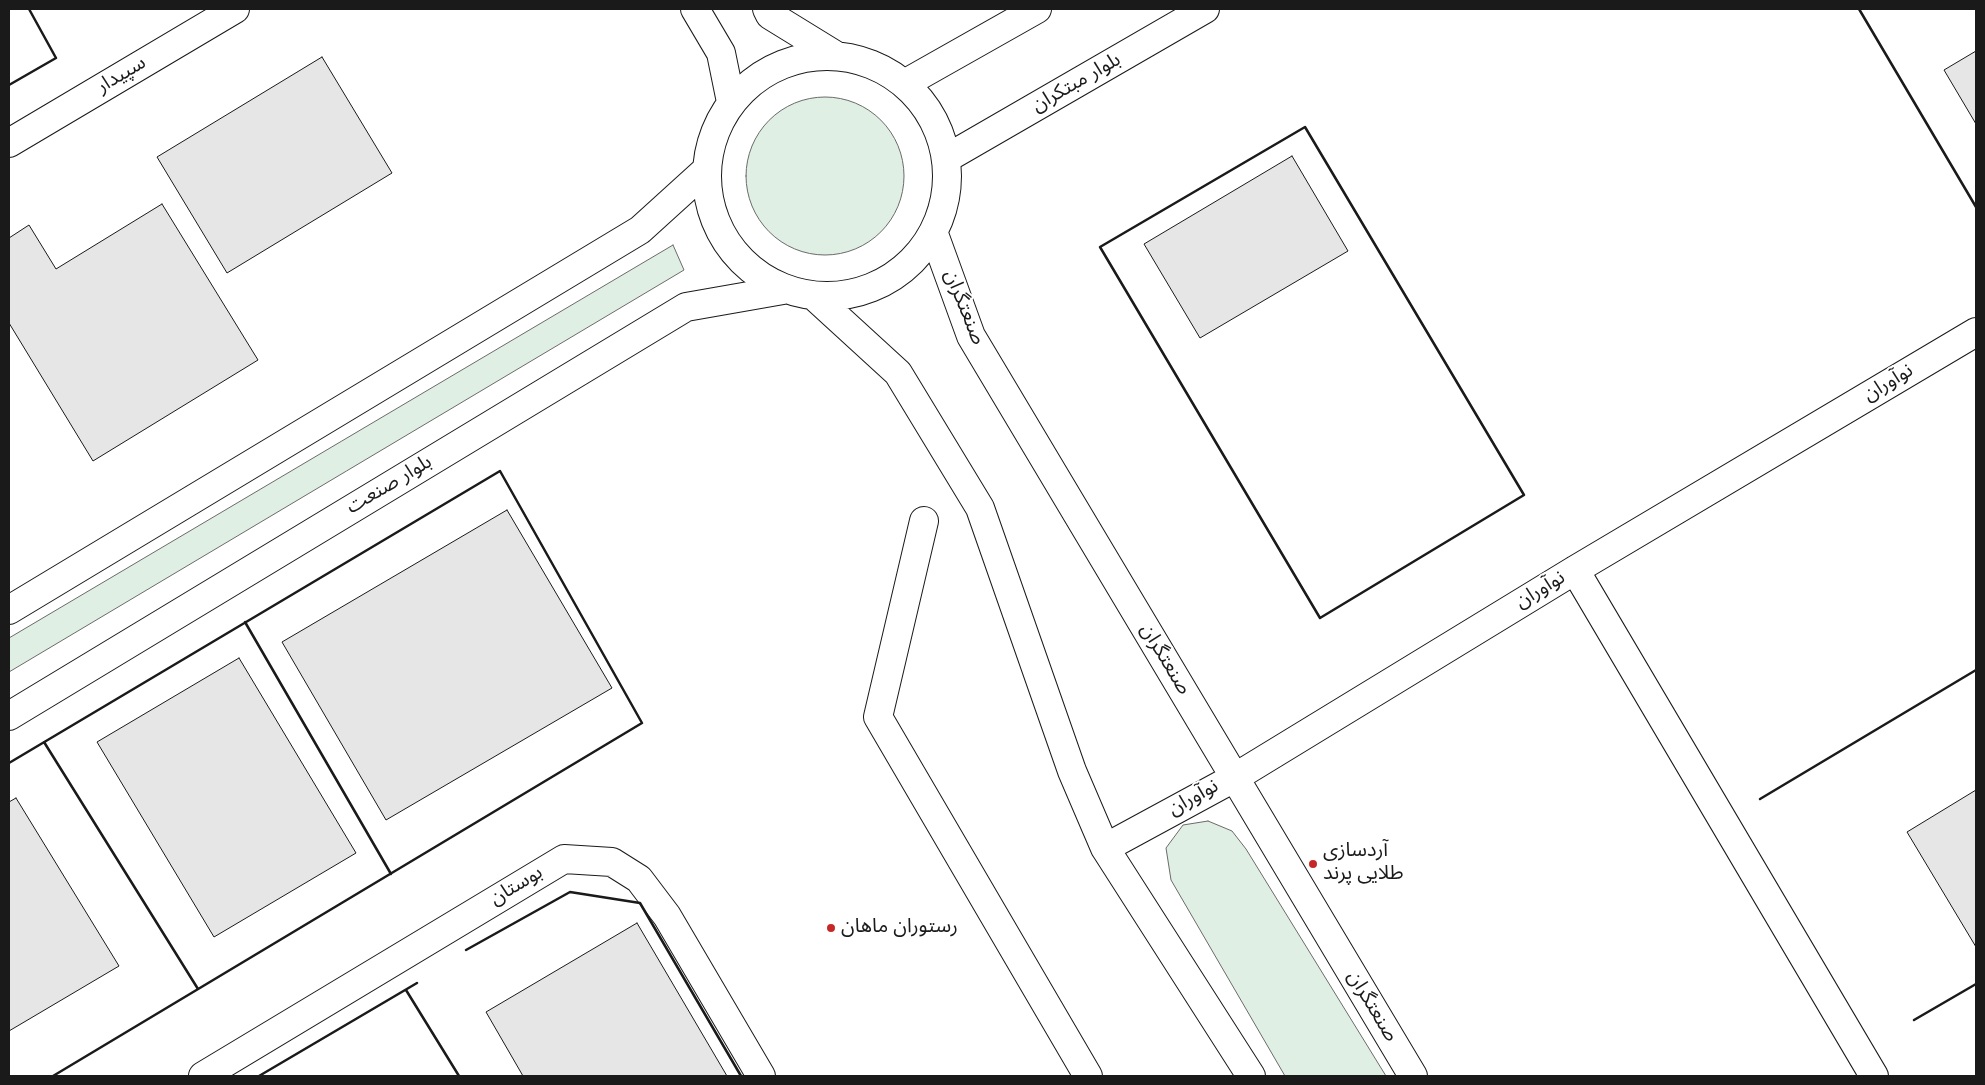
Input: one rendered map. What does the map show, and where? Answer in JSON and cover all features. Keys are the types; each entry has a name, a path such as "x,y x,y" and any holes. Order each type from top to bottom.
{"street":[{"name":"سپیدار","path":"9,143 235,9"},
{"path":"695,9 721,53 731,102"},
{"path":"767,9 770,15 835,55"},
{"path":"906,83 1037,9"},
{"name":"بلوار مبتکران","path":"947,158 1205,9"},
{"path":"835,55 874,64 906,83 935,120 947,158 948,192 934,234 899,274 876,287 846,296 815,297 783,290 752,272 729,249 711,213 705,171 713,135 731,102 764,72 800,58 835,55"},
{"path":"9,610 640,230 705,171"},
{"name":"صنعتگران","path":"934,234 971,336 1413,1076"},
{"name":"بلوار صنعت","path":"9,716 686,307 783,290"},
{"path":"815,297 898,373 980,508 1072,771 1105,848 1251,1076"},
{"name":"نوآوران","path":"1105,848 1234,778 1575,570 1976,332"},
{"path":"924,520 878,717 1088,1076"},
{"path":"1575,570 1874,1076"},
{"name":"بوستان","path":"203,1076 564,859 612,862 638,879 667,916 760,1076"}],"green space":[{"path":"825,97 855,103 881,120 898,146 904,176 898,206 881,232 855,249 825,255 795,249 769,232 752,206 746,176 752,146 769,120 795,103"},
{"path":"673,245 684,270 9,672 9,638"},
{"path":"1208,821 1232,831 1246,849 1386,1076 1285,1076 1171,880 1166,848 1183,825"}],"building":[{"path":"1976,51 1976,124 1944,70"},
{"path":"322,57 392,173 227,273 157,157"},
{"path":"1292,156 1348,251 1200,338 1144,244"},
{"path":"162,204 258,360 93,461 9,323 9,238 29,225 56,269"},
{"path":"507,510 612,688 386,820 282,642"},
{"path":"239,658 356,853 214,937 97,742"},
{"path":"1976,790 1976,947 1907,832"},
{"path":"16,798 119,966 9,1031 9,802"},
{"path":"637,923 727,1076 523,1076 486,1012"}],"wall":[{"path":"9,85 56,58 29,9"},
{"path":"1859,9 1976,207"},
{"path":"1305,127 1524,495 1320,618 1100,247 1305,127"},
{"path":"9,763 500,471 642,723 53,1076"},
{"path":"245,622 391,874"},
{"path":"1760,799 1976,670"},
{"path":"44,742 198,989"},
{"path":"466,950 570,892 640,903 741,1076"},
{"path":"259,1076 417,983"},
{"path":"1914,1020 1976,984"},
{"path":"406,990 459,1076"}],"place":[{"name":"آردسازی طلایی پرند","path":"1313,864"},
{"name":"رستوران ماهان","path":"831,928"}]}
